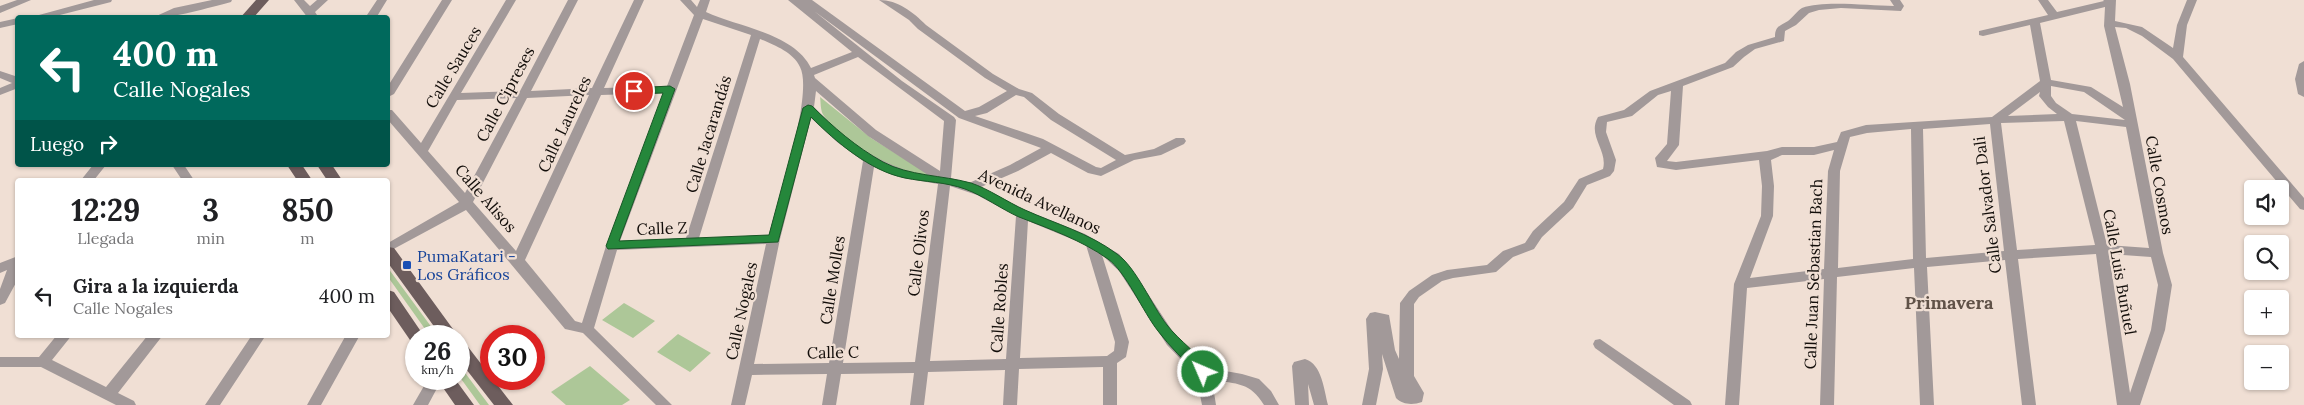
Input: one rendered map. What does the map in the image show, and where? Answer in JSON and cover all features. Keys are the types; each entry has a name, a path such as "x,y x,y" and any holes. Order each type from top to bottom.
{"main road":[{"path":"236,15 249,0"},
{"path":"249,15 263,0"},
{"path":"295,167 304,178"},
{"path":"325,167 334,178"},
{"path":"390,255 442,325"},
{"path":"390,299 408,325"},
{"path":"470,362 504,405"},
{"path":"454,390 465,405"}],"street":[{"path":"2,0 12,6"},
{"path":"0,10 26,0"},
{"path":"45,15 106,0"},
{"path":"165,15 178,10 227,0"},
{"path":"299,0 312,15 323,0"},
{"path":"372,15 382,0"},
{"path":"390,91 447,0"},
{"name":"Calle Sauces","path":"422,150 511,0"},
{"name":"Calle Cipreses","path":"466,204 574,0"},
{"name":"Calle Laureles","path":"518,261 639,0"},
{"path":"685,0 699,13 785,47 799,58 809,77 872,133 945,180"},
{"path":"587,328 612,246 705,0"},
{"path":"793,0 858,53 950,120 983,110 1015,91"},
{"path":"804,0 963,115 1051,148 1096,172 1107,170 1130,157 1157,152 1180,141"},
{"path":"884,0 914,18 922,27 989,76 1015,91 1028,95 1055,116 1124,160"},
{"path":"1369,405 1376,369 1373,319 1375,317 1382,317 1384,320 1387,347 1395,366 1396,385 1400,393 1409,398 1417,398 1417,393 1407,376 1407,303 1414,294 1437,278 1452,273 1491,269 1517,249 1529,246 1534,237 1568,206 1582,183 1608,171 1610,166 1609,159 1600,135 1599,123 1602,120 1628,113 1654,93 1730,66 1737,56 1756,44 1780,39 1780,30 1783,26 1790,24 1799,14 1809,9 1839,3 1897,9 1899,6 1895,0"},
{"path":"2043,0 2054,15"},
{"path":"2177,57 2182,26 2192,0"},
{"path":"1983,33 2110,1"},
{"name":"Calle Cosmos","path":"2110,1 2110,24 2132,121 2156,253 2165,285 2158,330 2133,405"},
{"path":"2034,20 2046,82 2045,96 2052,105 2069,117"},
{"path":"1,26 15,22"},
{"path":"2110,24 2126,25 2142,31 2154,38 2177,57 2304,206"},
{"name":"Calle Jacarandás","path":"691,243 756,34"},
{"path":"809,77 858,53"},
{"path":"2304,64 2301,79 2304,94"},
{"path":"0,74 15,82"},
{"path":"808,108 809,77"},
{"path":"1995,120 2046,82 2087,89 2132,121"},
{"path":"0,92 15,84"},
{"path":"1677,85 1673,145 1661,158 1661,164 1676,166 1769,155 1784,151 1813,151 1841,145 1845,135 1849,132 1995,120 2069,117 2132,121"},
{"path":"454,97 670,89"},
{"name":"Avenida Avellanos","path":"808,108 834,134 869,159 905,174 945,180 970,187 1022,214 1044,221 1092,244 1115,258 1137,287 1162,328 1203,372"},
{"name":"Calle Nogales","path":"738,405 774,239 808,108"},
{"name":"Calle Alisos","path":"390,114 466,204 518,261 570,325 587,328 665,405"},
{"name":"Calle Luis Buñuel","path":"2069,117 2102,249 2124,405"},
{"name":"Calle Olivos","path":"917,405 945,180 950,120"},
{"name":"Calle Salvador Dali","path":"1995,120 2029,405"},
{"path":"1917,126 1920,263 1927,405"},
{"name":"Calle Juan Sebastian Bach","path":"1827,405 1834,171 1841,145"},
{"path":"970,187 1014,168 1051,148"},
{"path":"1732,405 1741,284 1767,216 1768,186 1765,164 1769,155"},
{"name":"Calle Molles","path":"829,405 869,159"},
{"path":"89,178 98,167"},
{"path":"179,167 187,178"},
{"path":"390,247 466,204"},
{"name":"Calle Robles","path":"1010,405 1022,214"},
{"name":"Calle Z","path":"612,246 774,239"},
{"path":"1092,244 1122,342 1121,353 1110,361 1110,405"},
{"path":"1741,284 1920,263 2011,255 2102,249 2156,253"},
{"path":"0,268 15,261"},
{"path":"0,300 6,291 15,268"},
{"path":"43,362 63,338"},
{"path":"110,394 154,338"},
{"path":"212,405 257,338"},
{"path":"314,405 351,338"},
{"path":"1600,344 1685,405"},
{"name":"Calle C","path":"746,370 836,370 1110,361"},
{"path":"0,362 43,362 129,405"},
{"path":"1302,405 1299,366 1305,364 1310,368 1321,405"},
{"path":"1208,405 1208,391 1203,372 1245,378 1263,390 1272,405"},
{"path":"420,405 429,390"}],"green space":[{"path":"820,97 871,138 930,175 902,169 857,146 824,116"},
{"path":"390,271 430,325 422,325 390,280"},
{"path":"624,303 655,321 633,338 602,320"},
{"path":"678,334 711,353 690,372 657,352"},
{"path":"590,366 630,400 622,405 566,405 551,392"},
{"path":"470,379 489,405 480,405 469,390"}],"place":[{"name":"PumaKatari - Los Gráficos","path":"407,265"}],"district":[{"name":"Primavera","path":"1949,303"}],"route":[{"path":"634,91 670,89 612,246 764,241 774,239 808,108 834,134 851,147 888,169 919,178 945,180 970,187 1022,214 1044,221 1092,244 1115,258 1137,287 1162,328 1203,372"}]}
